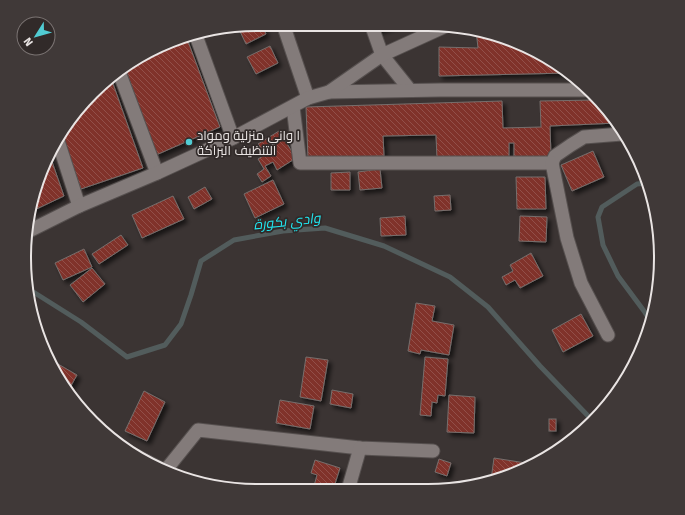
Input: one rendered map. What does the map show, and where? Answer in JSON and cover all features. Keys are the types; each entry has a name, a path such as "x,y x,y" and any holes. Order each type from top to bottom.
{"street":[{"path":"285,31 308,98"},
{"path":"374,31 382,55 410,90"},
{"path":"329,92 382,55 435,31"},
{"path":"197,39 233,138"},
{"path":"121,77 156,173"},
{"path":"33,229 79,206 233,138 308,98 329,92 410,90 580,90"},
{"path":"293,106 300,163 552,163"},
{"path":"608,335 581,283 567,238 552,163 556,156 584,137 618,134"},
{"path":"60,146 79,206"},
{"path":"169,466 198,430 360,448 432,451"},
{"path":"350,484 360,448"}],"building":[{"path":"240,31 264,31 266,34 246,44"},
{"path":"477,36 500,43 528,54 559,73 439,76 439,47 478,48"},
{"path":"188,42 220,127 156,155 127,73 157,54"},
{"path":"270,46 278,63 256,74 247,57"},
{"path":"113,83 143,168 81,189 64,140 87,108"},
{"path":"591,100 610,123 550,126 551,157 514,158 514,143 509,143 509,157 437,159 436,135 383,136 384,156 308,158 306,107 502,101 503,128 541,127 540,101"},
{"path":"279,131 296,158 277,170 273,162 265,166 271,176 262,182 257,174 264,169 258,159 265,155 258,144"},
{"path":"593,151 604,177 572,191 561,165"},
{"path":"52,162 64,196 36,209"},
{"path":"380,169 382,188 360,190 358,172"},
{"path":"350,172 350,190 331,190 331,173"},
{"path":"516,177 545,177 546,209 517,209"},
{"path":"273,180 284,204 255,218 244,194"},
{"path":"205,187 212,199 194,209 188,197"},
{"path":"450,195 451,210 435,211 434,196"},
{"path":"173,196 184,219 142,238 132,215"},
{"path":"405,216 406,235 381,236 380,218"},
{"path":"520,216 547,217 546,242 519,241"},
{"path":"121,235 128,245 99,264 92,254"},
{"path":"84,249 92,267 63,280 55,263"},
{"path":"531,253 543,276 520,288 515,280 506,285 502,277 513,271 510,265"},
{"path":"92,268 105,284 83,302 70,285"},
{"path":"416,303 435,306 432,321 454,325 449,355 421,350 420,354 408,351"},
{"path":"581,314 593,336 563,352 552,330"},
{"path":"306,357 328,360 321,401 300,397"},
{"path":"425,357 448,359 445,396 438,395 437,403 432,402 431,416 420,415"},
{"path":"58,365 77,375 71,386 61,371"},
{"path":"332,390 353,394 351,408 330,404"},
{"path":"144,391 165,402 147,441 125,431"},
{"path":"449,395 475,397 474,433 447,432"},
{"path":"280,400 314,406 310,429 276,423"},
{"path":"549,419 556,419 556,431 549,431"},
{"path":"494,458 524,463 514,467 492,474"},
{"path":"439,459 451,463 447,476 435,472"},
{"path":"315,460 340,468 335,484 315,484 317,475 311,473"}],"waterway":[{"name":"وادي بكورة","path":"641,184 637,184 602,207 598,217 603,245 618,276 646,315"},
{"name":"وادي بكورة","path":"34,292 81,322 127,357 165,345 181,324 201,261 234,240 283,231 325,228 384,246 450,277 488,307 540,366 589,417"}],"place":[{"name":"ا واني منزلية ومواد التنظيف البراكة","path":"189,142"}]}
